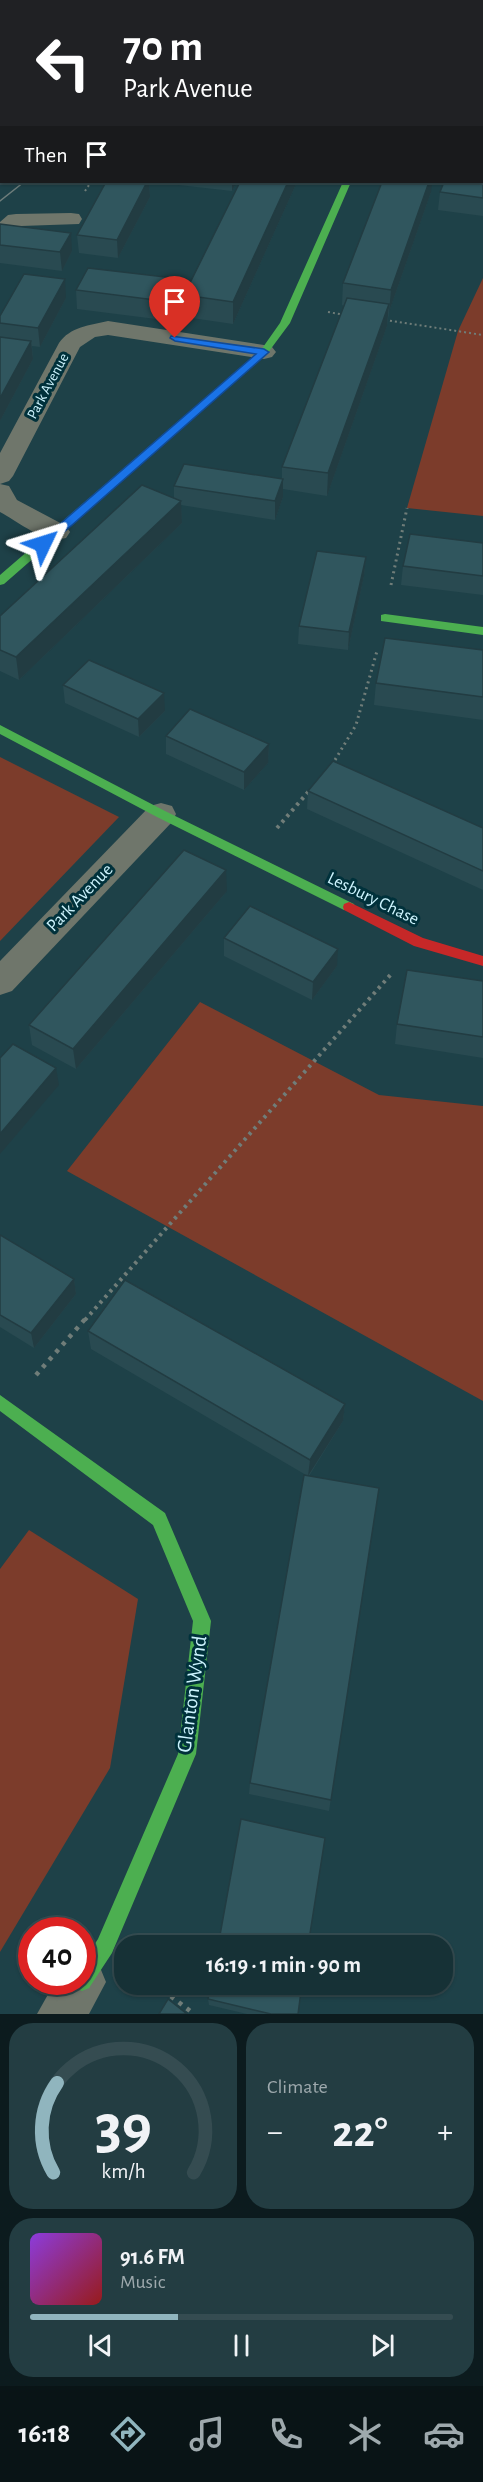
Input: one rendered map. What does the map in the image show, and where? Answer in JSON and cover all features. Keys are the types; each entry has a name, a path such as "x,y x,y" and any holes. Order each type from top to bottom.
{"street":[{"path":"0,581 264,352 275,339 292,307 347,183"},
{"path":"60,240 81,197"},
{"path":"0,232 16,220 71,219"},
{"name":"Park Avenue","path":"0,476 71,343 87,332 108,328 264,352"},
{"path":"0,492 7,505 57,532"},
{"path":"385,618 483,631"},
{"path":"0,729 160,814 251,858"},
{"name":"Park Avenue","path":"0,982 160,814"},
{"name":"Lesbury Chase","path":"251,858 419,942 483,961"},
{"name":"Glanton Wynd","path":"3,1405 159,1519 202,1621 187,1754 105,1946 96,1960"},
{"name":"Glanton Wynd","path":"61,2014 73,1995"}],"path":[{"path":"292,307 351,316"},
{"path":"375,319 483,335"},
{"path":"325,773 347,747 359,723 385,618 406,508"},
{"path":"251,858 310,790"},
{"path":"3,1405 419,942"},
{"path":"169,1995 194,2014"}],"shaded area":[{"path":"483,278 483,516 407,508 458,331"},
{"path":"0,757 119,817 0,941"},
{"path":"200,1002 379,1095 483,1106 483,1401 67,1171"},
{"path":"29,1530 138,1599 110,1768 21,1917 18,1917 18,1922 0,1952 0,1569"}],"building":[{"path":"105,183 146,183 117,240 77,235"},
{"path":"240,183 288,183 233,302 184,295"},
{"path":"382,183 429,183 391,290 343,283"},
{"path":"444,183 483,183 483,198 440,192"},
{"path":"0,224 71,233 60,252 0,245"},
{"path":"88,268 174,278 163,301 76,290"},
{"path":"24,274 65,279 38,328 0,323 0,316"},
{"path":"347,298 389,304 328,473 282,467"},
{"path":"0,337 31,341 0,398"},
{"path":"184,464 283,479 275,501 174,486"},
{"path":"142,485 181,501 16,657 0,650 0,616"},
{"path":"410,534 483,543 483,576 403,566"},
{"path":"317,551 366,557 349,632 299,626"},
{"path":"385,638 483,650 483,697 376,683"},
{"path":"89,660 164,693 138,719 63,685"},
{"path":"190,709 269,744 244,772 166,736"},
{"path":"333,761 483,828 483,871 308,791"},
{"path":"184,850 226,870 73,1049 29,1025"},
{"path":"250,906 338,949 313,982 224,938"},
{"path":"407,970 483,981 483,1037 397,1024"},
{"path":"13,1044 56,1068 0,1134 0,1058"},
{"path":"0,1235 74,1279 31,1333 0,1315"},
{"path":"125,1280 345,1404 310,1460 88,1331"},
{"path":"304,1475 379,1488 331,1800 250,1783"},
{"path":"241,1819 325,1838 310,1935 220,1935"},
{"path":"209,1995 301,1995 298,2014 271,2014 208,1999"},
{"path":"168,1999 187,2014 159,2014"}],"tram line":[{"path":"0,201 23,183"}],"traffic: fast":[{"path":"0,581 264,352 285,323 347,183"},
{"path":"385,618 483,631"},
{"path":"0,729 161,814 349,907"},
{"path":"0,1402 159,1519 202,1621 187,1754 105,1946 96,1960"}],"traffic: jam":[{"path":"349,907 419,942 483,961"}],"route":[{"path":"43,544 264,352 175,338"}]}
